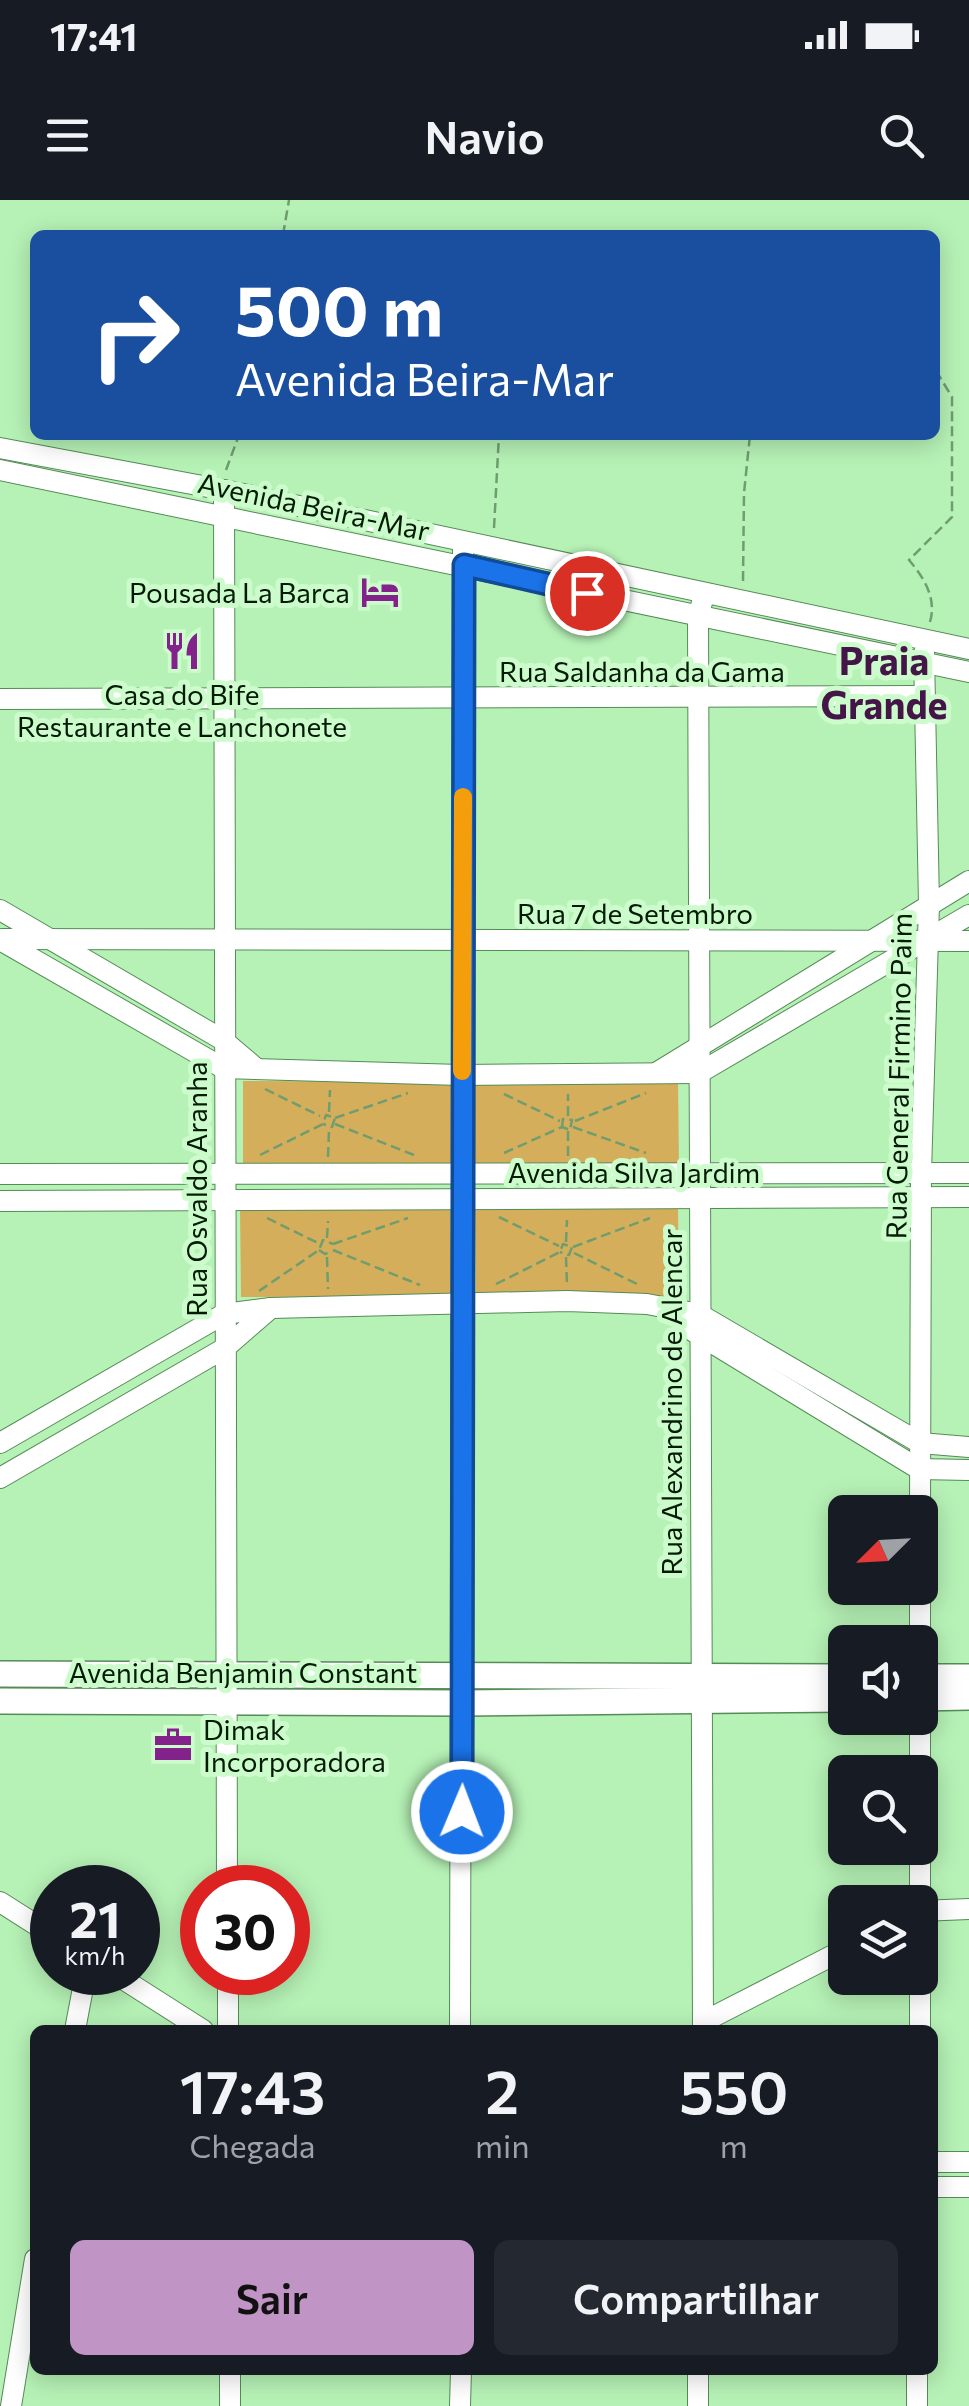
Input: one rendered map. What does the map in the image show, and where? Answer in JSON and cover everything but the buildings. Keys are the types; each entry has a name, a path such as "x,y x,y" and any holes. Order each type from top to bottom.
{"main road":[{"name":"Avenida Benjamin Constant","path":"0,1674 226,1688 462,1691 699,1688 828,1678"},
{"path":"938,1683 969,1676"},
{"name":"Avenida Benjamin Constant","path":"0,1701 226,1688"},
{"name":"Avenida Benjamin Constant","path":"699,1688 828,1698"},
{"path":"938,1691 969,1698"}],"street":[{"name":"Avenida Beira-Mar","path":"0,448 224,490 704,595 969,648"},
{"name":"Avenida Beira-Mar","path":"0,470 969,672"},
{"name":"Rua Osvaldo Aranha","path":"224,490 227,1865"},
{"path":"460,2025 463,542"},
{"name":"Rua Alexandrino de Alencar","path":"703,2025 698,617 704,595"},
{"name":"Rua General Firmino Paim","path":"920,1495 921,1173 929,941 924,641"},
{"name":"Rua Saldanha da Gama","path":"0,699 924,696"},
{"path":"654,1074 969,881"},
{"path":"0,910 223,1040 257,1077"},
{"path":"0,939 223,1068 257,1077 330,1071 654,1074 699,1072 969,915"},
{"name":"Rua 7 de Setembro","path":"0,939 969,941"},
{"name":"Avenida Silva Jardim","path":"0,1174 969,1172"},
{"name":"Avenida Silva Jardim","path":"0,1201 969,1197"},
{"path":"0,1443 224,1314 264,1300 328,1306 567,1300 630,1301 698,1314 920,1443 969,1446"},
{"path":"0,1478 225,1348 264,1300"},
{"path":"672,1311 699,1338 919,1469 969,1470"},
{"path":"920,1885 921,1735"},
{"path":"0,1902 30,1921"},
{"path":"938,1910 969,1909"},
{"path":"705,2025 828,1959"},
{"path":"76,2025 82,1995"},
{"path":"148,1995 195,2025"},
{"path":"228,1995 228,2025"},
{"path":"920,1995 920,2025"},
{"path":"938,2162 969,2162"},
{"path":"938,2188 969,2187"},
{"path":"11,2406 9,2362 30,2279"},
{"path":"230,2375 230,2406"},
{"path":"460,2375 460,2406"},
{"path":"698,2375 698,2406"},
{"path":"917,2406 918,2375"}],"path":[{"path":"285,230 290,200"},
{"path":"924,641 934,610 925,578 909,560 952,516 953,501 952,397 940,377"},
{"path":"224,490 226,459 236,440"},
{"path":"496,549 499,440"},
{"path":"740,602 746,561 744,493 749,440"},
{"path":"256,1157 323,1121 329,1114 330,1071"},
{"path":"569,1074 568,1118 573,1124 645,1153"},
{"path":"257,1077 330,1128"},
{"path":"495,1090 568,1130"},
{"path":"328,1173 330,1128 335,1121 408,1093"},
{"path":"568,1173 568,1130 573,1124 645,1094"},
{"path":"329,1114 335,1121 425,1159"},
{"path":"494,1158 568,1118"},
{"path":"494,1285 560,1250 566,1243 567,1200"},
{"path":"256,1213 320,1244"},
{"path":"567,1300 566,1255 572,1249 662,1214"},
{"path":"494,1215 566,1255"},
{"path":"328,1306 327,1254 334,1247 407,1219"},
{"path":"320,1244 326,1239 334,1247 424,1287"},
{"path":"566,1243 651,1290"},
{"path":"264,1300 320,1250 320,1244"},
{"path":"320,1250 327,1254"}],"shaded area":[{"path":"678,1079 679,1168 474,1170 472,1081"},
{"path":"243,1081 452,1082 452,1166 243,1166"},
{"path":"450,1205 451,1296 241,1297 240,1206"},
{"path":"678,1205 679,1296 476,1296 475,1206"}],"slow traffic":[{"path":"462,1071 463,797"}],"place":[{"name":"Pousada La Barca","path":"380,592"},
{"name":"Casa do Bife Restaurante e Lanchonete","path":"182,651"},
{"name":"Dimak Incorporadora","path":"173,1745"}],"district":[{"name":"Praia Grande","path":"884,681"}],"route":[{"path":"462,1812 464,565 587,593"}]}
